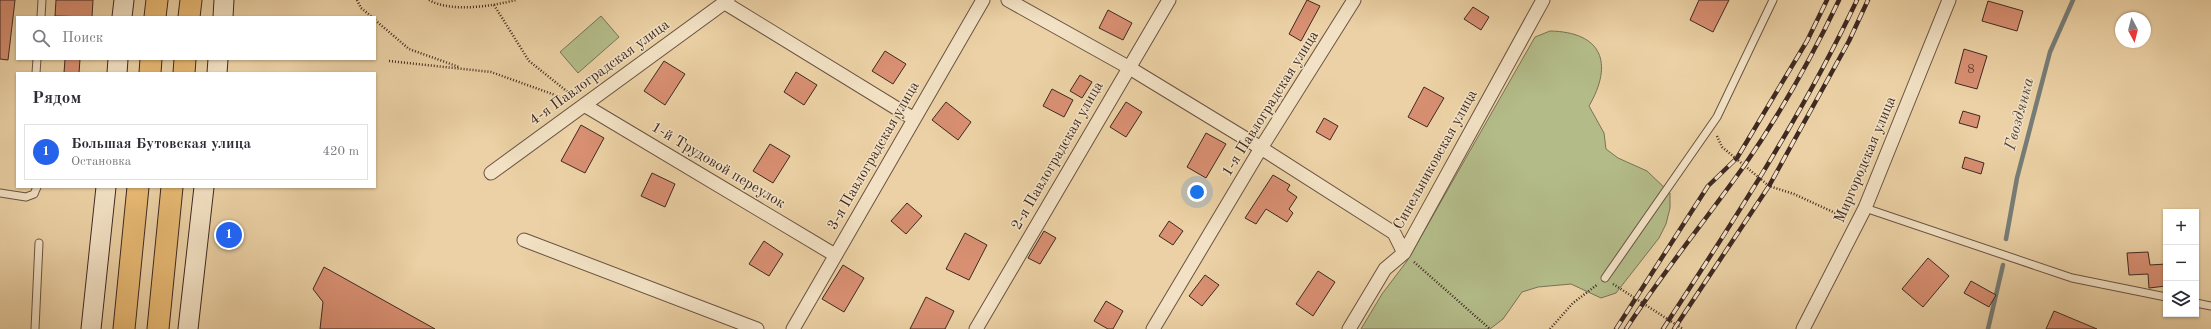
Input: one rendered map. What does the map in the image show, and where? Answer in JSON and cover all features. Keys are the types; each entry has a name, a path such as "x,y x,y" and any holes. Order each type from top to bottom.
{"main road":[{"path":"122,16 124,0"},
{"path":"155,16 157,0"},
{"path":"189,16 191,0"},
{"path":"223,16 224,0"},
{"path":"117,72 118,60"},
{"path":"150,72 151,60"},
{"path":"184,72 185,60"},
{"path":"216,72 218,60"},
{"path":"91,329 106,188"},
{"path":"124,329 138,188"},
{"path":"158,329 172,188"},
{"path":"188,329 204,188"}],"street":[{"name":"3-я Павлоградская улица","path":"793,329 983,0"},
{"path":"1008,0 1128,67 1261,148 1394,233 1404,253"},
{"name":"2-я Павлоградская улица","path":"976,329 1128,67 1169,0"},
{"name":"1-я Павлоградская улица","path":"1153,329 1261,148 1354,0"},
{"name":"Синельниковская улица","path":"1349,329 1385,269 1404,253 1543,0"},
{"name":"Миргородская улица","path":"1804,329 1866,208 1948,0"},
{"path":"726,1 914,119"},
{"name":"4-я Павлоградская улица","path":"490,173 726,1"},
{"name":"1-й Трудовой переулок","path":"584,105 835,255"},
{"path":"524,240 757,329"}],"lane":[{"path":"41,16 42,0"},
{"path":"1605,278 1717,117 1773,0"},
{"path":"36,72 37,60"},
{"path":"0,193 26,197 34,194 37,188"},
{"path":"1866,208 2072,278 2163,296"},
{"path":"35,329 39,243"},
{"path":"2199,304 2211,306"}],"path":[{"path":"356,0 361,8 371,16"},
{"path":"430,0 435,3 460,7 494,5 516,0"},
{"path":"494,5 529,61 584,105"},
{"path":"376,21 409,48 463,69"},
{"path":"389,61 491,72 584,105"},
{"path":"1717,117 1718,140 1722,147 1769,186 1794,194 1857,224"},
{"path":"1404,253 1490,329"},
{"path":"1550,329 1573,304 1605,278 1683,329"}],"green space":[{"path":"601,16 619,37 578,73 560,52"},
{"path":"1550,31 1568,33 1582,37 1592,44 1598,53 1601,64 1601,76 1597,90 1589,106 1604,133 1606,149 1618,158 1647,171 1670,193 1670,208 1666,224 1659,238 1616,293 1601,298 1571,284 1538,287 1522,292 1503,319 1490,329 1361,329 1382,294 1407,261 1535,37"}],"building":[{"path":"0,0 15,0 8,60 0,59"},
{"path":"56,0 93,0 92,16 55,16"},
{"path":"1307,0 1320,6 1301,41 1289,34"},
{"path":"1699,0 1729,0 1713,32 1690,20"},
{"path":"1988,1 2023,11 2017,31 1982,21"},
{"path":"1473,7 1489,17 1481,30 1464,19"},
{"path":"1108,10 1132,23 1123,40 1099,28"},
{"path":"1964,49 1987,56 1977,89 1955,83"},
{"path":"885,51 906,64 893,84 872,71"},
{"path":"65,60 80,60 79,72 64,72"},
{"path":"664,61 685,74 665,105 644,91"},
{"path":"796,72 817,85 804,105 784,92"},
{"path":"1080,75 1092,82 1082,98 1070,91"},
{"path":"1424,87 1444,98 1427,127 1408,117"},
{"path":"1052,89 1073,100 1064,117 1043,106"},
{"path":"946,102 971,122 958,140 932,120"},
{"path":"1126,102 1142,112 1126,137 1110,127"},
{"path":"1963,111 1980,116 1977,128 1959,123"},
{"path":"1324,118 1338,126 1330,140 1316,132"},
{"path":"581,125 604,138 585,173 561,161"},
{"path":"1206,133 1226,144 1206,178 1187,167"},
{"path":"770,144 790,156 773,183 753,171"},
{"path":"1965,157 1984,163 1981,174 1962,168"},
{"path":"652,173 675,184 665,207 641,196"},
{"path":"1273,175 1290,185 1287,190 1297,197 1289,209 1293,213 1287,222 1266,209 1256,224 1245,218"},
{"path":"907,203 922,216 906,234 891,221"},
{"path":"1169,221 1183,231 1173,245 1159,236"},
{"path":"1044,231 1056,238 1040,264 1028,258"},
{"path":"965,233 987,245 969,280 946,269"},
{"path":"764,241 783,254 769,276 749,264"},
{"path":"2148,252 2150,265 2163,264 2163,286 2149,288 2148,274 2129,275 2127,253"},
{"path":"1928,258 1949,276 1923,307 1902,289"},
{"path":"843,265 864,278 844,312 822,299"},
{"path":"324,267 435,329 320,329 323,302 313,289"},
{"path":"1318,271 1335,282 1313,316 1296,304"},
{"path":"1205,275 1219,285 1202,306 1189,296"},
{"path":"1971,281 1996,295 1989,307 1964,293"},
{"path":"926,297 954,311 945,329 910,329"},
{"path":"1106,301 1123,311 1113,329 1108,329 1094,321"},
{"path":"2054,311 2097,329 2046,329"}],"waterway":[{"name":"Гвоздянка","path":"2006,239 2017,178 2050,52 2073,0"},
{"name":"Гвоздянка","path":"1988,329 2003,265"}],"railway":[{"path":"1616,329 1708,186 1737,158 1807,41 1827,0"},
{"path":"1626,329 1744,166 1770,126 1795,85 1839,0"},
{"path":"1663,329 1766,168 1836,43 1857,0"},
{"path":"1674,329 1769,186 1849,41 1868,0"}],"place":[{"name":"Большая Бутовская улица","path":"229,235"}]}
